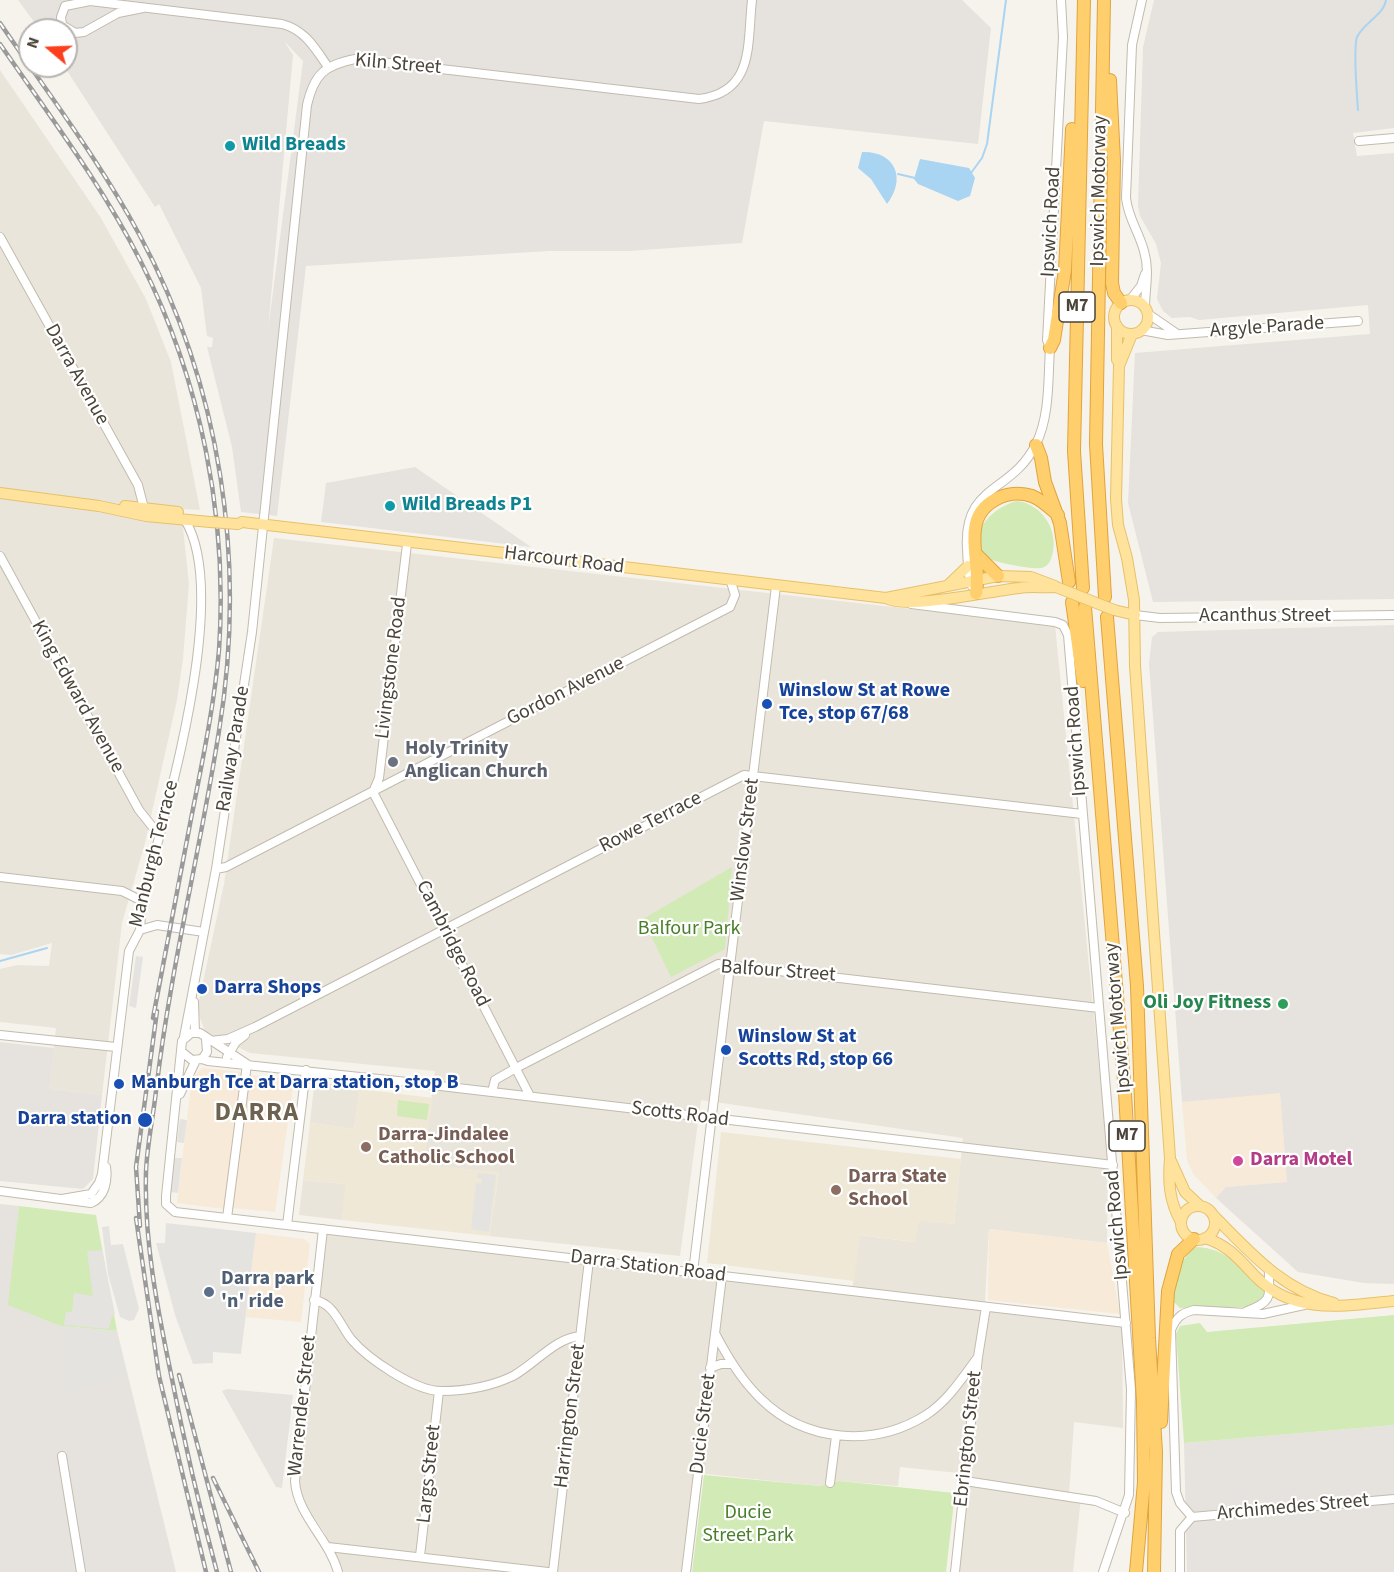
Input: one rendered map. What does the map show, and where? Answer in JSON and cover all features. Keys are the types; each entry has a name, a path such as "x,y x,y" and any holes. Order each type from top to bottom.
{"highway":[{"name":"Ipswich Motorway","path":"1083,588 1074,451 1084,0"},
{"name":"Ipswich Motorway","path":"1104,0 1096,444 1105,597"},
{"path":"1050,348 1054,340 1065,270 1077,43 1083,26"},
{"path":"1103,59 1109,69 1114,161 1112,288 1126,301"},
{"path":"1036,445 1045,482 1058,515 1069,582"},
{"path":"976,593 974,581 976,522 980,513 994,500 1014,494 1032,496 1058,515"},
{"path":"976,554 998,576"},
{"path":"1072,602 1084,687 1092,698"},
{"name":"Ipswich Motorway","path":"1084,607 1125,1094 1143,1402 1144,1482 1136,1572"},
{"name":"Ipswich Motorway","path":"1111,613 1137,986 1149,1338 1156,1452 1154,1572"},
{"path":"1156,1452 1160,1433 1168,1291 1178,1254 1199,1239"}],"main road":[{"path":"1119,366 1137,332 1147,322 1146,310 1139,302 1126,301 1115,311 1119,366 1116,512 1131,577 1135,615 1135,666 1170,1158 1168,1180 1170,1197 1184,1233 1229,1248 1272,1290 1304,1305 1346,1305 1394,1301"},
{"path":"1117,326 1123,332 1137,332"},
{"path":"0,493 209,520"},
{"path":"145,512 185,520 209,520"},
{"name":"Harcourt Road","path":"209,520 238,525 242,522 730,582 886,598 998,576 1031,577 1111,613 1135,615"},
{"path":"946,586 968,566"},
{"name":"Harcourt Road","path":"886,598 893,602 907,602 1028,587 1056,587"},
{"path":"1170,1158 1185,1192 1213,1215 1269,1270 1308,1295 1346,1305"},
{"path":"1181,1222 1185,1212 1200,1206"},
{"path":"1199,1239 1212,1231 1213,1215"}],"street":[{"name":"Kiln Street","path":"262,525 306,105 311,87 328,67 355,59 689,98 717,97 729,90 741,74 752,0"},
{"name":"Ipswich Road","path":"974,581 968,566 966,532 976,504 1015,473 1036,445 1044,416 1050,348 1047,340 1050,245 1063,37 1060,0"},
{"path":"1142,0 1132,45 1125,198 1127,212 1140,237 1147,268 1149,281 1146,310 1176,333"},
{"path":"142,8 118,13 84,32 75,33 63,26 61,17 65,6 75,2 90,1 292,26 309,39 328,67"},
{"path":"1359,141 1394,138"},
{"name":"Darra Avenue","path":"0,237 138,485 145,512"},
{"path":"1126,301 1141,286 1147,268"},
{"name":"Argyle Parade","path":"1137,332 1168,335 1358,321"},
{"name":"Manburgh Terrace","path":"185,520 196,548"},
{"name":"Manburgh Terrace","path":"0,1191 91,1203 96,1200 100,1190 129,951 140,930 142,901 189,714 201,594 196,548 199,528 209,520"},
{"name":"Railway Parade","path":"184,1037 216,869 252,632 262,525"},
{"name":"Livingstone Road","path":"373,792 379,778 407,544"},
{"name":"King Edward Avenue","path":"0,556 139,810 159,835"},
{"name":"Gordon Avenue","path":"216,869 226,867 730,607 735,595 730,582"},
{"name":"Winslow Street","path":"693,1272 776,586"},
{"name":"Harcourt Road","path":"907,602 918,607 1055,622 1063,625"},
{"name":"Acanthus Street","path":"1135,615 1160,618 1394,615"},
{"name":"Ipswich Road","path":"1063,625 1070,645 1132,1419 1131,1486 1125,1514 1103,1572"},
{"name":"Rowe Terrace","path":"208,1040 228,1039 255,1027 744,775 1082,814"},
{"name":"Cambridge Road","path":"373,792 530,1096"},
{"path":"0,877 122,891 142,901"},
{"path":"140,930 157,925 204,932"},
{"name":"Balfour Street","path":"492,1092 495,1080 516,1068 717,964 1099,1008"},
{"name":"Railway Parade","path":"195,1033 193,1010 197,972"},
{"name":"Rowe Terrace","path":"224,1063 236,1042 255,1027"},
{"path":"195,1033 208,1040 207,1052 199,1059 176,1103 181,1045 184,1037 195,1033"},
{"path":"0,1035 116,1047"},
{"name":"Scotts Road","path":"208,1040 246,1064"},
{"path":"182,1053 188,1059 199,1059"},
{"name":"Scotts Road","path":"199,1059 1113,1165"},
{"path":"227,1218 246,1064"},
{"path":"287,1225 306,1070"},
{"name":"Darra Station Road","path":"176,1103 165,1196 170,1209 183,1214 1126,1323"},
{"name":"Warrender Street","path":"323,1229 295,1481 299,1501 328,1547 338,1572"},
{"name":"Harrington Street","path":"553,1572 589,1260"},
{"path":"1247,1311 1266,1300 1272,1290 1269,1270"},
{"name":"Ducie Street","path":"686,1572 722,1276"},
{"path":"314,1300 327,1305 351,1338 374,1362 402,1378 439,1391 486,1386 504,1379 570,1337 580,1336"},
{"path":"1180,1572 1180,1531 1192,1516 1180,1503 1176,1492 1171,1330 1175,1320 1183,1312 1247,1311 1263,1314 1304,1305"},
{"name":"Ebrington Street","path":"955,1572 978,1357 986,1307"},
{"path":"716,1335 732,1364 760,1398 781,1414 817,1431 836,1436 881,1434 907,1425 927,1414 956,1386 978,1357"},
{"path":"710,1368 721,1364 732,1364"},
{"path":"956,1386 967,1386 976,1391"},
{"name":"Largs Street","path":"420,1556 439,1391"},
{"path":"830,1483 836,1436"},
{"path":"62,1456 81,1572"},
{"path":"965,1481 1096,1501 1125,1514"},
{"name":"Archimedes Street","path":"1192,1516 1394,1499"},
{"path":"328,1547 548,1572"}],"shaded area":[{"path":"18,0 962,0 991,28 978,144 764,121 742,243 629,251 549,251 306,266 277,516 241,512 232,447 207,347 212,347 213,338 207,336 201,288 159,204 155,207 72,78 78,78 78,18 31,18","holes":["284,41 303,61 268,330 293,55"]},
{"path":"1154,0 1394,0 1394,128 1353,133 1357,156 1394,153 1394,599 1153,602 1128,503 1135,353 1370,334 1368,305 1199,320 1190,317 1172,318 1163,311 1157,299 1161,263 1156,244 1140,216 1138,206 1143,47"},
{"path":"0,70 101,218 146,299 171,362 200,510 181,509 189,584 183,659 177,700 145,843 122,923 102,1095 49,1089 56,1028 0,1022 0,969 17,965 49,966 52,943 11,955 0,954"},
{"path":"415,467 531,547 321,522 326,483"},
{"path":"274,538 1055,625 1108,1157 1107,1243 989,1229 985,1302 887,1294 1122,1321 1123,1428 1074,1422 1069,1495 1081,1498 1073,1572 957,1572 968,1474 900,1467 898,1486 839,1481 820,1486 697,1473 724,1275 852,1291 859,1235 914,1242 919,1220 954,1224 963,1138 701,1100 680,1256 489,1236 499,1173 423,1165 435,1071 250,1053 205,1031 197,1010 224,884"},
{"path":"1394,625 1394,1284 1364,1283 1298,1272 1216,1198 1226,1187 1287,1182 1280,1093 1182,1102 1149,664 1152,637 1158,632"},
{"path":"136,956 143,957 136,1008 129,1006"},
{"path":"0,1042 54,1048 49,1089 102,1095 93,1179 83,1189 0,1181"},
{"path":"202,1068 242,1072 224,1209 177,1203 190,1094 193,1078"},
{"path":"249,1075 294,1080 275,1212 232,1208"},
{"path":"320,1082 360,1089 354,1129 310,1123 314,1086"},
{"name":"Darra-Jindalee Catholic School","path":"360,1089 433,1098 423,1165 499,1172 489,1236 342,1220 345,1184 303,1180 310,1123 354,1129"},
{"path":"1280,1092 1287,1182 1226,1187 1216,1198 1194,1175 1187,1161 1182,1102"},
{"path":"180,1119 187,1120 184,1143 177,1142"},
{"name":"Darra State School","path":"721,1132 961,1159 954,1224 919,1221 915,1242 860,1235 854,1281 707,1263"},
{"path":"174,1158 182,1158 178,1193 170,1192"},
{"path":"477,1173 496,1175 489,1232 471,1229 476,1183 482,1183 482,1179 477,1178"},
{"path":"303,1180 346,1184 342,1220 299,1215"},
{"path":"0,1204 19,1206 9,1305 60,1326 117,1331 176,1572 0,1572"},
{"name":"Darra park 'n' ride","path":"166,1223 256,1233 241,1354 213,1352 213,1363 193,1364 175,1315 156,1243 165,1243"},
{"path":"109,1226 111,1245 123,1244 139,1309 134,1320 129,1321 120,1317 108,1274 102,1227"},
{"path":"326,1228 720,1275 682,1572 341,1572 324,1532 302,1499 298,1475"},
{"path":"989,1229 1107,1243 1120,1314 988,1300"},
{"path":"256,1233 304,1239 310,1244 301,1322 246,1317"},
{"path":"102,1250 115,1314 112,1316 109,1329 64,1325 66,1312 72,1312 74,1293 93,1296 87,1251"},
{"path":"60,1326 117,1331 127,1376 70,1391"},
{"path":"227,1389 293,1395 282,1488 276,1487 222,1391"},
{"path":"1394,1425 1394,1572 1187,1572 1184,1443"}],"green space":[{"path":"1017,501 1035,508 1048,521 1054,539 1053,549 1051,559 1043,568 997,562 988,558 981,549 980,531 984,523 999,509"},
{"name":"Balfour Park","path":"732,867 725,949 671,977 643,919"},
{"path":"398,1100 429,1104 427,1120 397,1116"},
{"path":"19,1206 96,1215 117,1331 60,1326 8,1305"},
{"path":"1196,1247 1217,1251 1235,1262 1265,1292 1261,1300 1252,1307 1180,1308 1173,1301 1177,1278 1185,1258"},
{"path":"1394,1315 1394,1425 1184,1443 1176,1334 1180,1326 1200,1323 1207,1332"},
{"name":"Ducie Street Park","path":"704,1475 820,1486 839,1481 955,1493 946,1572 692,1572"}],"water":[{"path":"862,152 883,156 894,168 897,176 896,185 887,204 871,179 858,168"},
{"path":"920,159 969,168 975,178 970,196 958,201 918,184 914,179"}],"waterway":[{"path":"971,173 982,158 987,144 1006,0"},
{"path":"1358,110 1355,61 1357,37 1381,10 1386,0"},
{"path":"898,174 915,178"},
{"path":"0,961 47,948"}],"railway":[{"path":"0,23 90,153 139,234 167,292 190,352 208,413 220,476 228,539 230,603 227,667 219,731 169,1001 146,1172 147,1223 156,1299 187,1449 217,1572"},
{"path":"0,44 92,178 141,262 180,354 206,451 214,500 221,600 217,671 211,714 153,1018"},
{"path":"140,1226 136,1167 157,1011"},
{"path":"136,1218 159,1376 206,1572"},
{"path":"179,1375 231,1572"},
{"path":"213,1478 259,1572"}],"place":[{"name":"Wild Breads","path":"230,146"},
{"name":"Wild Breads P1","path":"390,506"},
{"name":"Winslow St at Rowe Tce, stop 67/68","path":"767,704"},
{"name":"Holy Trinity Anglican Church","path":"393,762"},
{"name":"Darra Shops","path":"202,989"},
{"name":"Oli Joy Fitness","path":"1283,1004"},
{"name":"Winslow St at Scotts Rd, stop 66","path":"726,1050"},
{"name":"Manburgh Tce at Darra station, stop B","path":"119,1084"},
{"name":"Darra station","path":"145,1120"},
{"name":"Darra-Jindalee Catholic School","path":"366,1147"},
{"name":"Darra Motel","path":"1238,1161"},
{"name":"Darra State School","path":"836,1190"},
{"name":"Darra park 'n' ride","path":"209,1292"}],"district":[{"name":"DARRA","path":"257,1114"}]}
